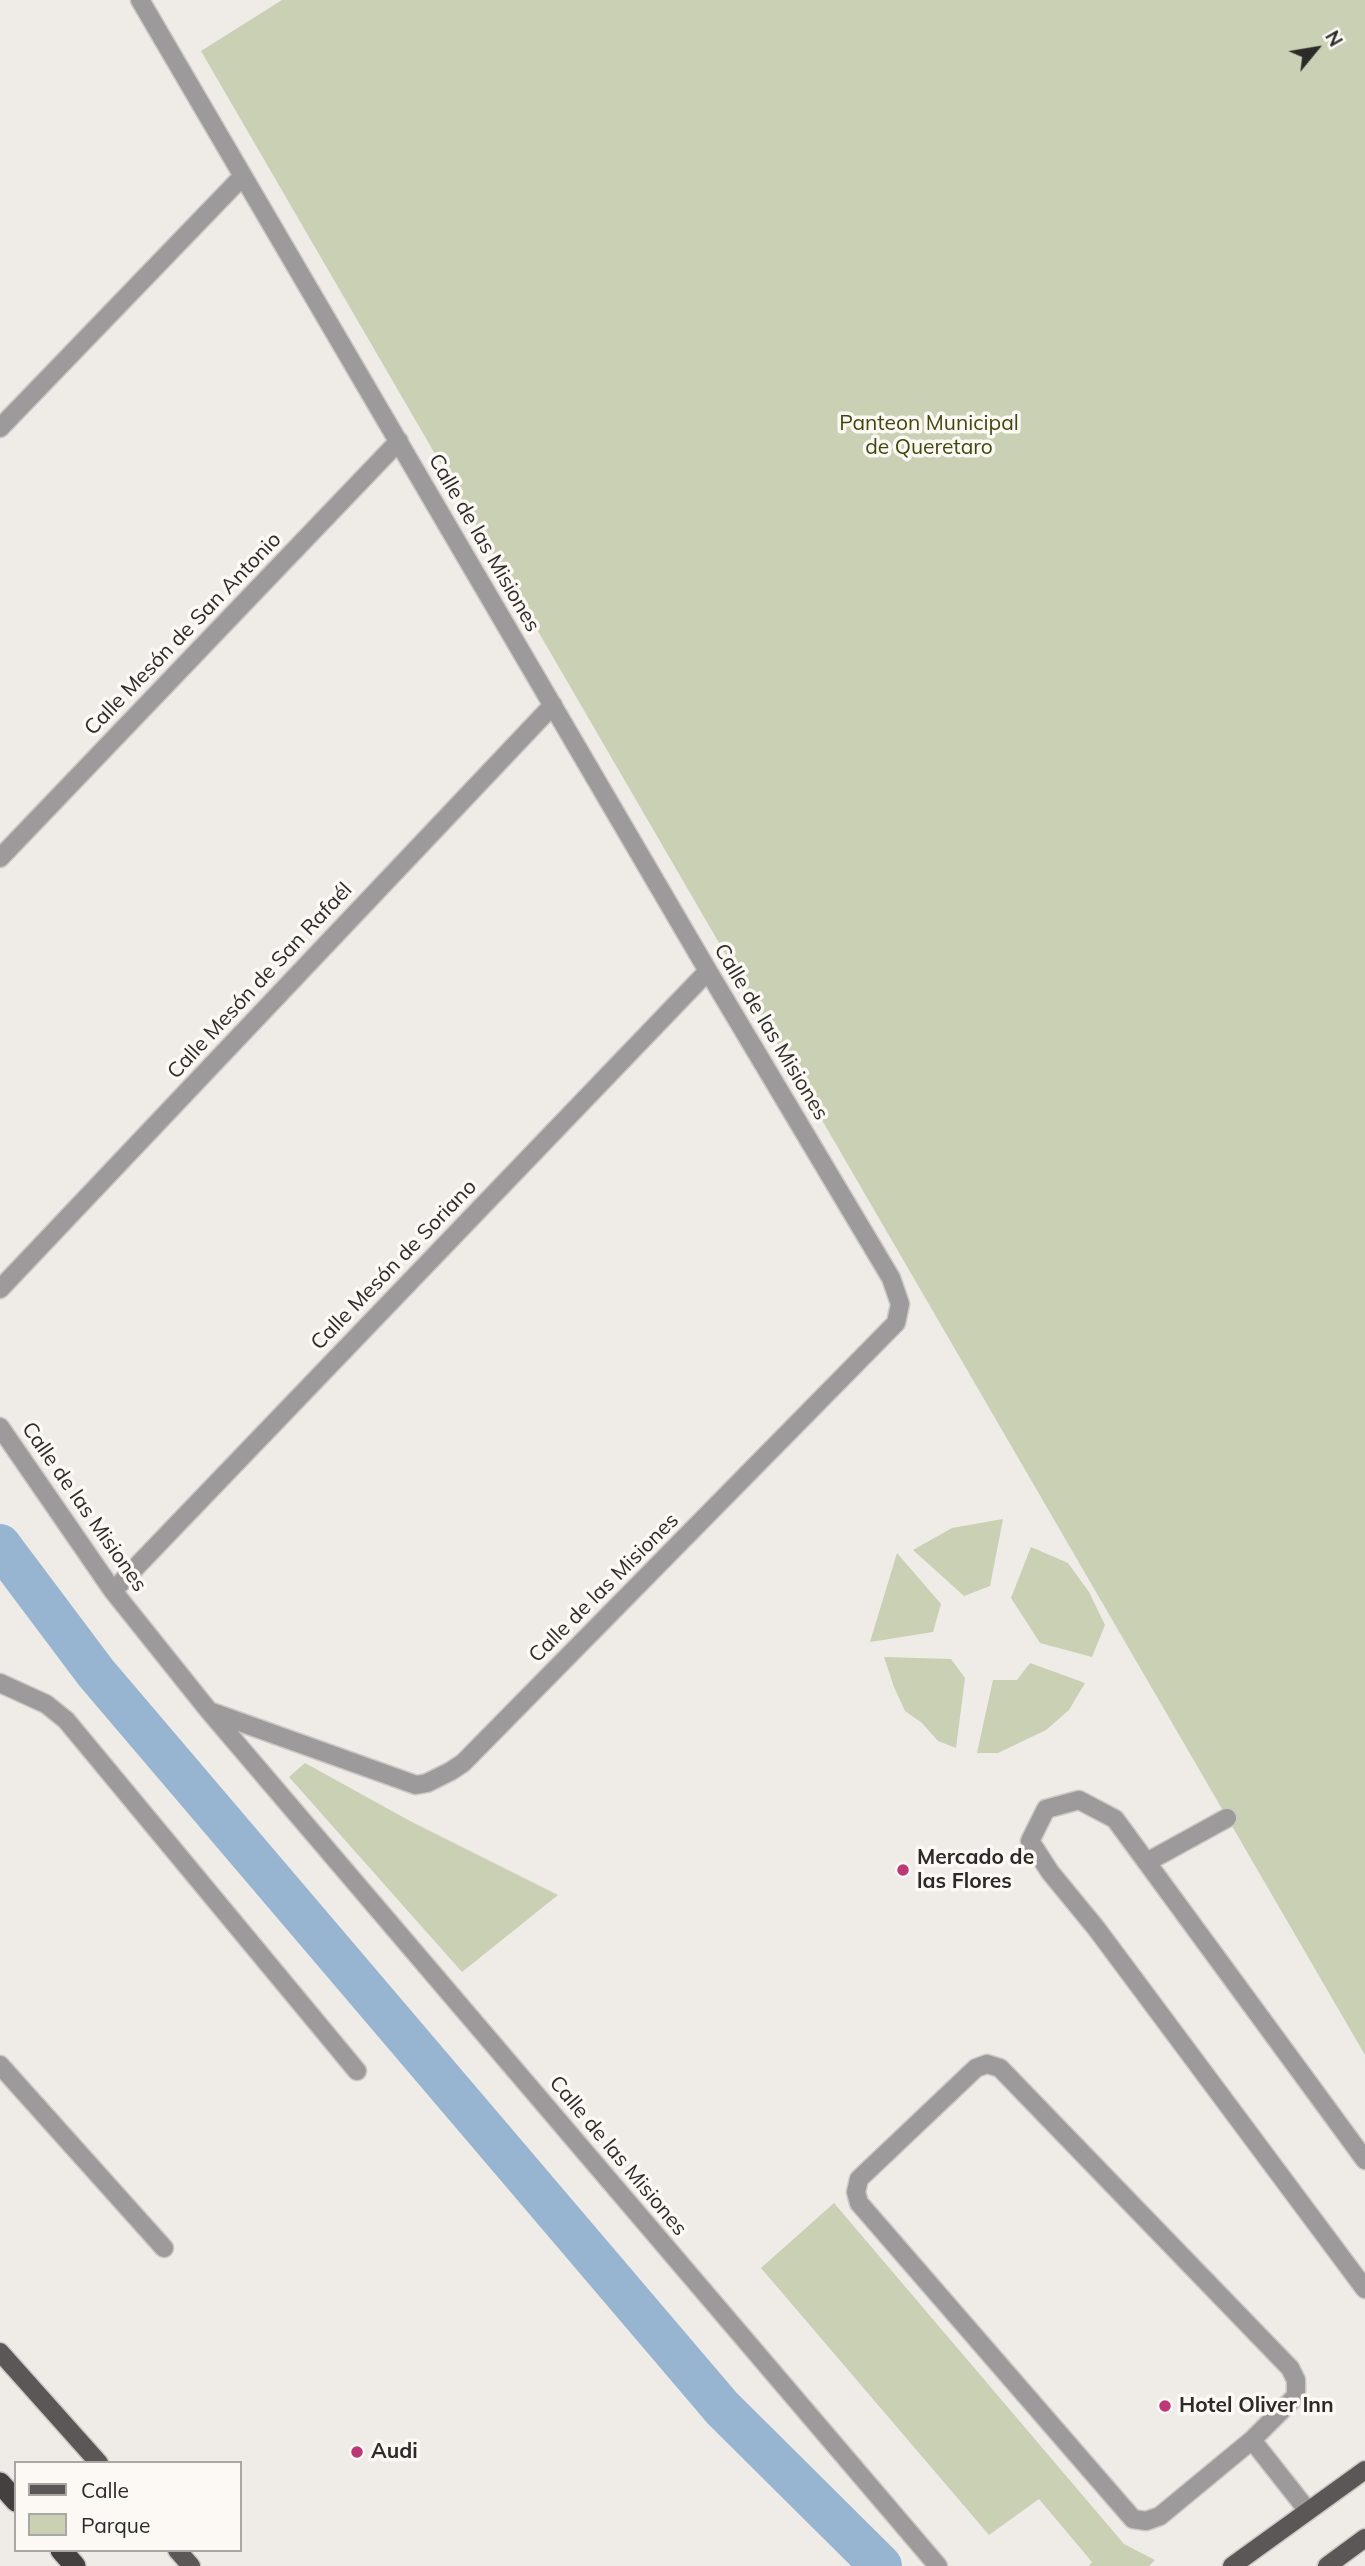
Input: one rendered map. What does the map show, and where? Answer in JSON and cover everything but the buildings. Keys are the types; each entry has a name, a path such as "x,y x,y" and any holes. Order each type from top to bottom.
{"highway":[{"path":"0,2483 14,2499"},
{"path":"63,2552 75,2566"}],"main road":[{"path":"0,2352 97,2461"},
{"path":"1232,2566 1365,2470"},
{"path":"1327,2566 1365,2538"},
{"path":"179,2552 191,2566"}],"street":[{"name":"Calle de las Misiones","path":"140,0 708,971 891,1278 900,1304 896,1323 463,1763 439,1778 416,1785 209,1711"},
{"path":"0,428 242,177"},
{"name":"Calle Mesón de San Antonio","path":"0,858 399,441"},
{"name":"Calle Mesón de San Rafaél","path":"0,1289 553,705"},
{"name":"Calle Mesón de Soriano","path":"113,1591 708,971"},
{"name":"Calle de las Misiones","path":"0,1427 113,1591 209,1711 938,2566"},
{"path":"0,1683 46,1704 66,1720 357,2071"},
{"path":"1365,2160 1115,1819 1079,1800 1046,1809 1030,1841 1050,1872 1096,1928 1365,2289"},
{"path":"1147,1862 1227,1818"},
{"path":"987,2064 1000,2068 1290,2368 1296,2380 1296,2396 1252,2440 1160,2516 1146,2521 1133,2519 859,2203 856,2192 859,2179 976,2068 987,2064"},
{"path":"0,2065 164,2248"},
{"path":"1252,2440 1308,2511"}],"green space":[{"name":"Panteon Municipal de Queretaro","path":"282,0 1365,0 1365,2055 201,51"},
{"path":"1003,1519 990,1586 964,1596 913,1550 952,1528"},
{"path":"1031,1547 1068,1563 1089,1592 1105,1625 1092,1657 1040,1643 1011,1598"},
{"path":"897,1553 941,1604 933,1632 870,1642"},
{"path":"884,1657 951,1659 965,1678 956,1748 938,1741 922,1723 905,1711"},
{"path":"1030,1663 1085,1683 1069,1710 1046,1730 998,1753 977,1753 993,1680 1017,1680"},
{"path":"305,1763 410,1821 558,1895 462,1972 289,1777"},
{"path":"834,2203 1124,2544 1155,2560 1149,2566 1089,2566 1092,2562 1039,2499 989,2535 761,2268"}],"waterway":[{"path":"0,1545 96,1673 722,2408 881,2566"}],"place":[{"name":"Mercado de las Flores","path":"903,1870"},
{"name":"Hotel Oliver Inn","path":"1165,2406"},
{"name":"Audi","path":"357,2452"}]}
